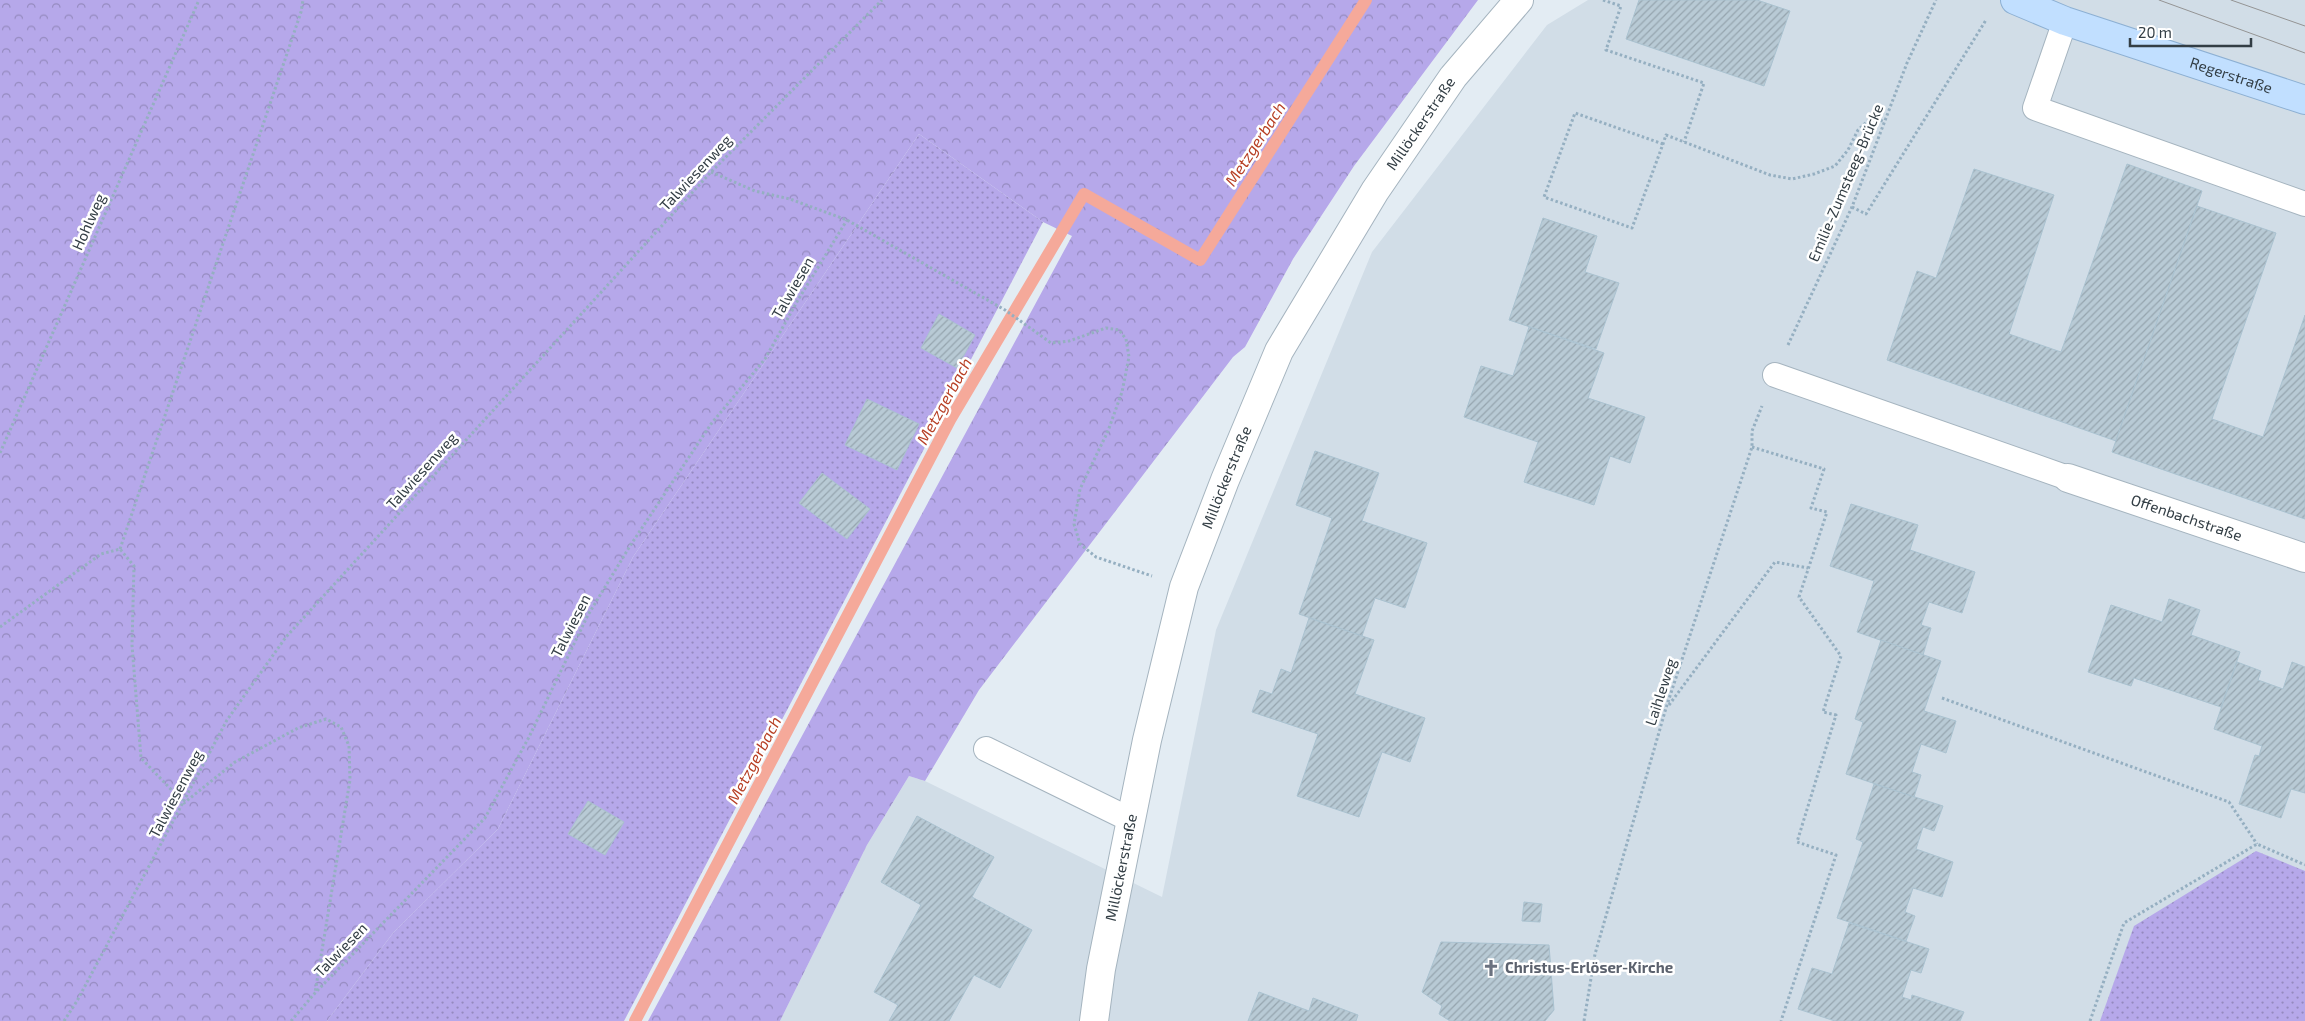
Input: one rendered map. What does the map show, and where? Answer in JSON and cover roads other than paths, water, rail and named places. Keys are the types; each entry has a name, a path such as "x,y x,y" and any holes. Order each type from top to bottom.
{"main road":[{"name":"Regerstraße","path":"2015,0 2065,21 2305,100"}],"street":[{"name":"Millöckerstraße","path":"1094,1021 1101,969 1147,740 1184,587 1279,351 1375,191 1453,77 1518,0"},
{"name":"Offenbachstraße","path":"2068,478 2305,558"}],"lane":[{"path":"2065,21 2034,108 2305,204"},
{"path":"1775,374 2068,478"},
{"path":"986,749 1131,820"}],"waterway":[{"name":"Metzgerbach","path":"635,1021 950,420 1084,194 1200,260 1366,0"}],"tram line":[{"path":"2159,0 2305,53"},
{"path":"2231,0 2305,26"}],"place":[{"name":"Christus-Erlöser-Kirche","path":"1491,968"}]}
